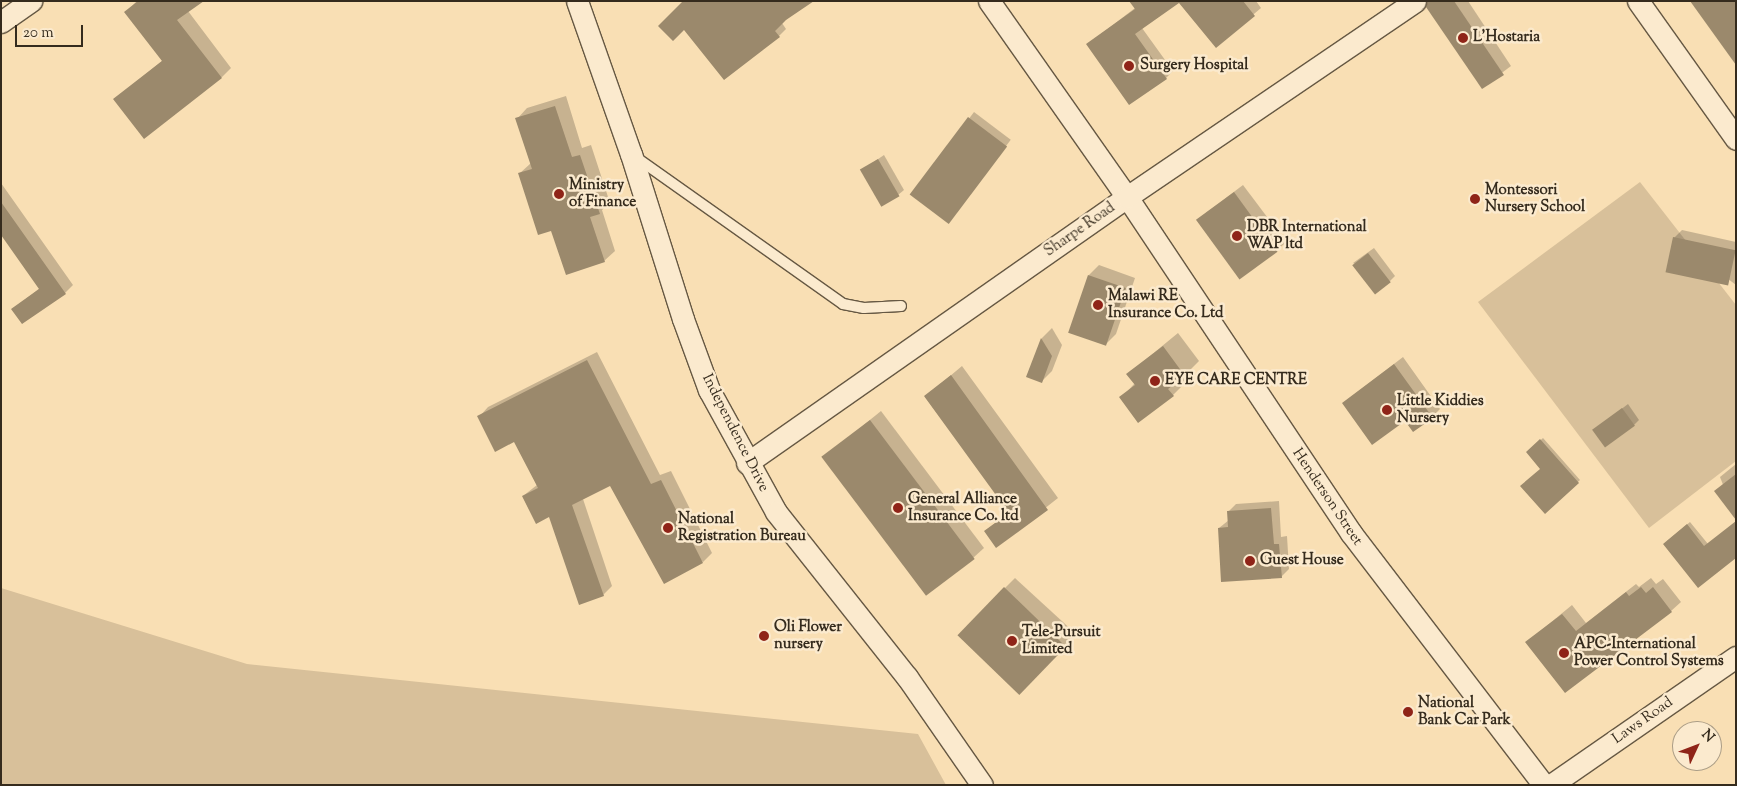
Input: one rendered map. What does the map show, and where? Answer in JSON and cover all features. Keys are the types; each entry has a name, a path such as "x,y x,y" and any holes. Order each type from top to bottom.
{"street":[{"path":"1,22 32,1"},
{"name":"Independence Drive","path":"578,1 631,154 683,319 709,390 747,463 795,539 907,677 982,785"},
{"name":"Henderson Street","path":"989,1 1127,197 1351,533 1544,785"},
{"name":"Sharpe Road","path":"747,463 1127,197 1415,1"},
{"path":"1638,1 1736,139"},
{"name":"Laws Road","path":"1551,785 1736,657"}],"lane":[{"path":"631,154 843,304 864,308 901,306"}],"shaded area":[{"path":"1640,182 1736,305 1736,461 1649,528 1478,302"},
{"path":"1,588 247,664 918,734 946,785 1,785"}],"building":[{"path":"138,1 204,1 177,20 222,78 144,139 113,99 162,61 124,12"},
{"path":"683,1 814,1 786,20 775,31 780,37 724,80 684,30 673,41 658,26"},
{"path":"1129,1 1243,1 1255,16 1216,48 1179,3 1135,34 1167,79 1129,105 1086,44 1135,9"},
{"name":"L'Hostaria","path":"1427,1 1454,1 1504,75 1482,89 1426,7"},
{"path":"1690,1 1736,1 1736,65"},
{"name":"Ministry of Finance","path":"555,106 572,157 580,155 600,214 590,217 605,262 566,275 551,231 538,235 518,173 532,169 515,118"},
{"path":"968,117 1007,146 949,224 910,194"},
{"path":"878,159 900,196 881,207 860,170"},
{"name":"DBR International WAP ltd","path":"1234,192 1277,252 1239,279 1196,220"},
{"path":"1,202 66,294 22,324 11,309 39,289 1,235"},
{"path":"1673,237 1736,250 1728,286 1666,272"},
{"path":"1368,253 1391,282 1375,294 1352,265"},
{"name":"Malawi RE Insurance Co. Ltd","path":"1088,275 1126,288 1106,346 1068,333"},
{"path":"1041,338 1052,356 1042,383 1026,377"},
{"name":"EYE CARE CENTRE","path":"1163,346 1185,376 1168,389 1174,396 1138,423 1119,397 1135,385 1126,374"},
{"path":"587,360 651,484 661,480 703,563 664,584 610,486 572,505 604,596 579,605 549,517 536,524 522,496 538,488 514,442 495,452 477,416"},
{"name":"Little Kiddies Nursery","path":"1394,364 1433,418 1413,432 1405,421 1372,445 1342,403"},
{"name":"General Alliance Insurance Co. ltd","path":"951,375 1048,510 996,548 984,531 1009,513 924,396"},
{"path":"1622,408 1635,426 1605,448 1592,430"},
{"name":"General Alliance Insurance Co. ltd","path":"870,420 975,559 926,596 821,457"},
{"path":"1540,439 1579,483 1545,514 1520,486 1540,469 1526,452"},
{"path":"1736,474 1736,520 1714,491"},
{"name":"Guest House","path":"1271,508 1274,544 1279,544 1282,578 1221,582 1218,528 1228,527 1227,511"},
{"path":"1736,521 1736,558 1698,588 1663,544 1687,524 1704,546"},
{"name":"Tele-Pursuit Limited","path":"1004,587 1066,647 1019,695 957,635"},
{"path":"1641,587 1646,593 1653,587 1672,612 1565,693 1525,642 1562,614 1576,631 1626,592 1629,596"}],"place":[{"name":"L'Hostaria","path":"1463,38"},
{"name":"Surgery Hospital","path":"1129,66"},
{"name":"Ministry of Finance","path":"559,194"},
{"name":"Montessori Nursery School","path":"1475,199"},
{"name":"DBR International WAP ltd","path":"1237,236"},
{"name":"Malawi RE Insurance Co. Ltd","path":"1098,305"},
{"name":"EYE CARE CENTRE","path":"1155,381"},
{"name":"Little Kiddies Nursery","path":"1387,410"},
{"name":"General Alliance Insurance Co. ltd","path":"898,508"},
{"name":"National Registration Bureau","path":"668,528"},
{"name":"Guest House","path":"1250,561"},
{"name":"Oli Flower nursery","path":"764,636"},
{"name":"Tele-Pursuit Limited","path":"1012,641"},
{"name":"APC-International Power Control Systems","path":"1564,653"},
{"name":"National Bank Car Park","path":"1408,712"}]}
